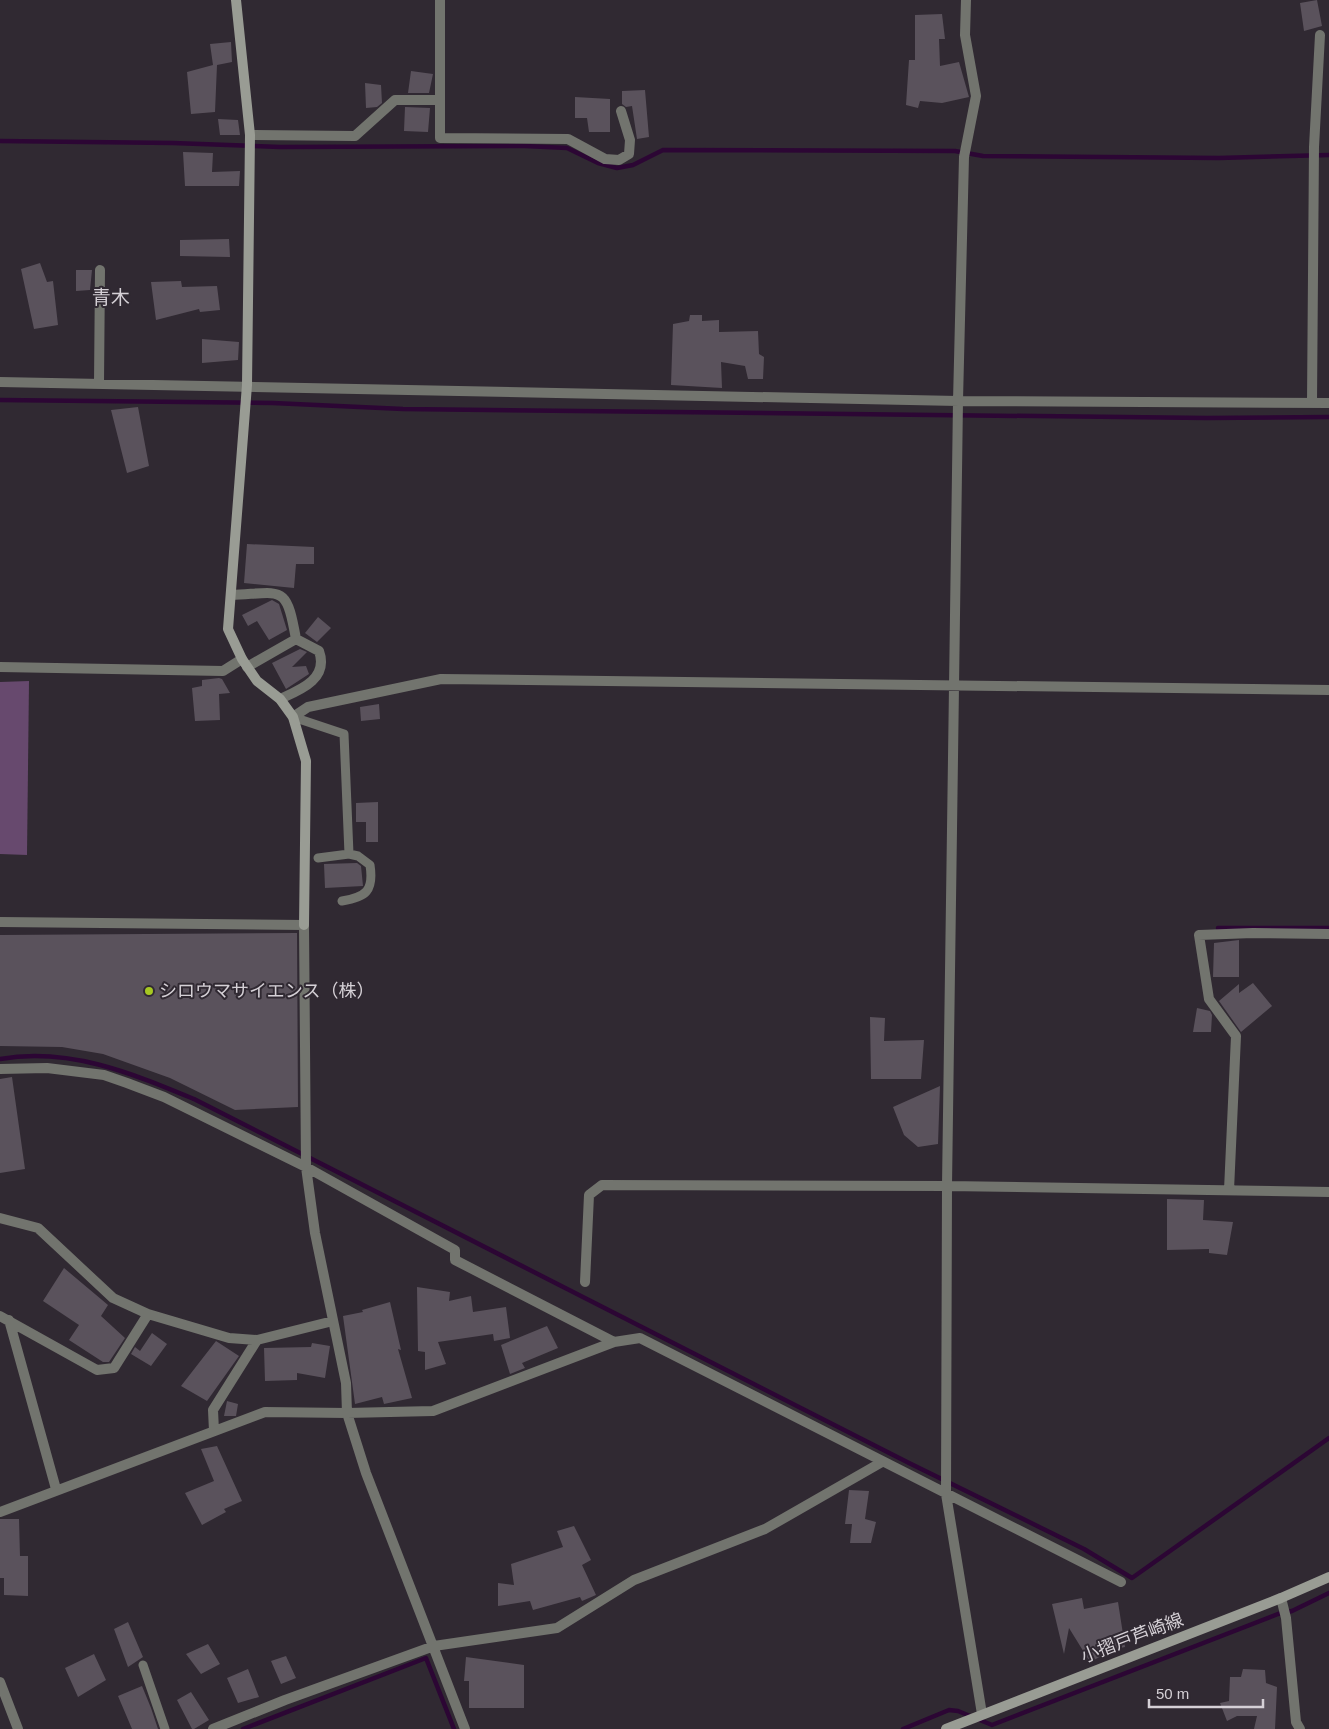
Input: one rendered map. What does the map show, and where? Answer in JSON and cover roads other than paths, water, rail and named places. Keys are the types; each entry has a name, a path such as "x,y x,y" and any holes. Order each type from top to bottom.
{"street":[{"path":"236,0 250,135 247,385 228,629 245,663 257,681 280,699 293,717 306,761 304,925 306,1167 315,1233 346,1383 347,1414 366,1473 465,1729"},
{"path":"440,0 440,138 568,139 606,159 619,160 629,154 630,140 621,111"},
{"path":"966,0 965,36 976,96 964,157 958,401 947,1186 946,1494 982,1714"},
{"path":"1312,403 1314,147 1320,35"},
{"path":"250,135 355,136 395,100 440,100"},
{"path":"99,383 100,270"},
{"path":"0,382 247,385 958,401 1329,403"},
{"path":"230,595 275,593 286,598 291,607 296,639"},
{"path":"0,667 223,671 245,663 296,639"},
{"path":"280,699 309,686 318,672 321,658 319,651 296,639"},
{"path":"293,717 308,707 441,679 1329,690"},
{"path":"0,922 304,925"},
{"path":"1229,1190 1236,1036 1209,999 1199,935 1253,933 1329,934"},
{"path":"0,1069 47,1068 104,1075 164,1097 306,1167 455,1250 455,1260 614,1342"},
{"path":"585,1282 589,1195 602,1185 947,1186 1329,1192"},
{"path":"0,1218 38,1228 113,1298 148,1314 229,1338 256,1340 333,1321"},
{"path":"4,1318 97,1370 114,1368 148,1314"},
{"path":"4,1318 56,1489"},
{"path":"0,1512 56,1489 265,1412 347,1414 433,1411 614,1342 640,1338 1121,1582"},
{"path":"214,1431 214,1410 256,1340"},
{"path":"213,1729 285,1700 434,1646 557,1628 634,1580 765,1529 882,1462"},
{"name":"小摺戸芦崎線","path":"946,1729 1281,1598 1329,1577"},
{"path":"1281,1598 1286,1618 1296,1722 1300,1729"},
{"path":"0,1682 18,1729"}],"lane":[{"path":"293,717 344,734 348,854"},
{"path":"318,858 348,854 358,856 370,865 372,877 370,887 360,898 342,901"},
{"path":"143,1665 165,1729"}],"waterway":[{"path":"0,141 173,143 280,147 525,146 567,148 598,163 617,168 633,165 663,150 955,151 983,156 1219,158 1329,155"},
{"path":"0,400 273,403 403,409 1207,418 1329,417"},
{"path":"1218,928 1329,928"},
{"path":"0,1059 26,1056 75,1060 123,1072 194,1099 909,1463 1084,1549 1132,1578 1329,1438"},
{"path":"903,1729 949,1710 958,1711 992,1725 1278,1614 1292,1611 1329,1593"},
{"path":"243,1729 426,1658 454,1729"}],"place":[{"name":"シロウマサイエンス（株）","path":"149,991"}],"district":[{"name":"青木","path":"111,297"}]}
